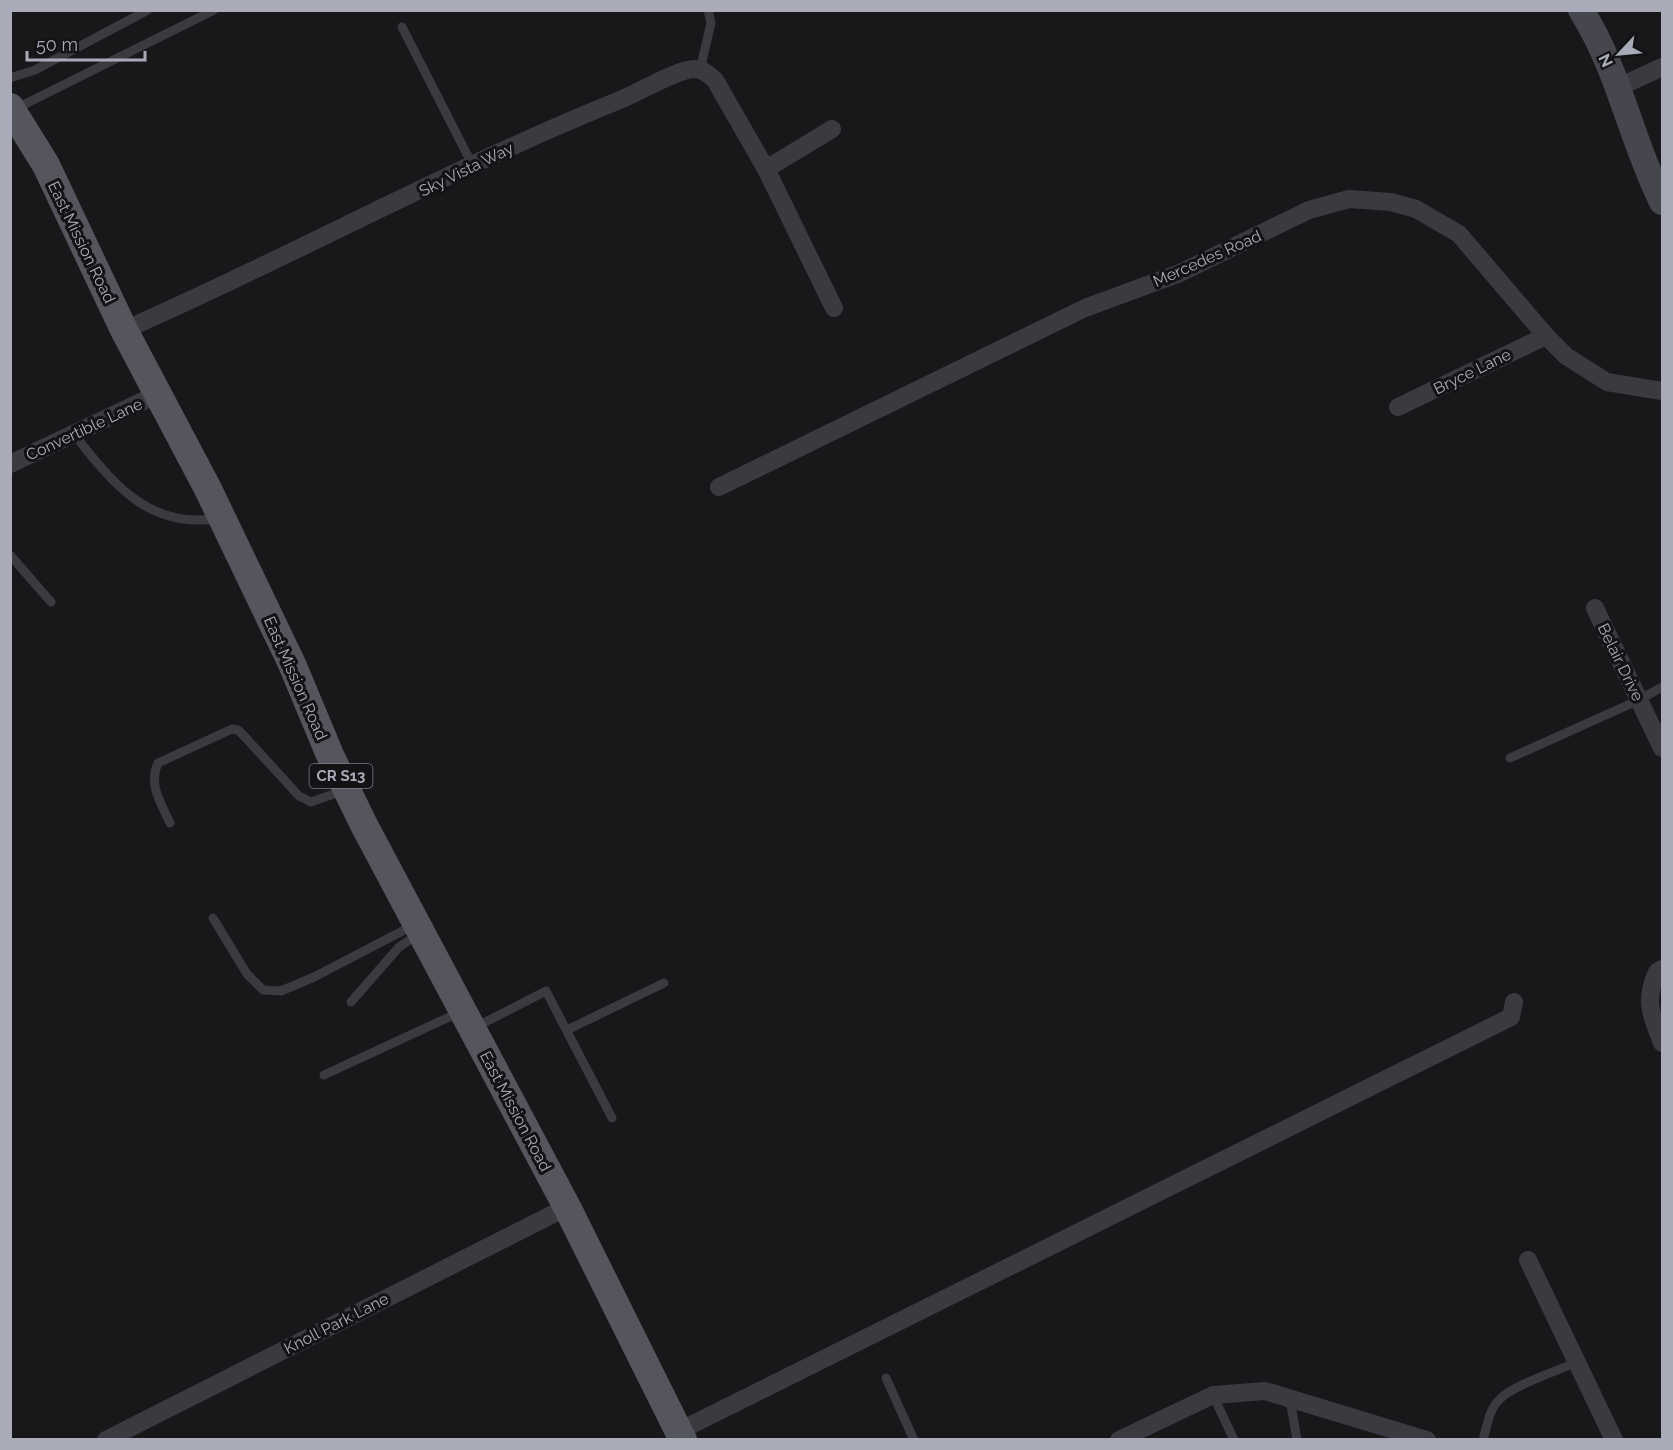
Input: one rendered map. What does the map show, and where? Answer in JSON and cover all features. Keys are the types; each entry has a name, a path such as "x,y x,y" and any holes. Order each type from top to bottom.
{"main road":[{"name":"East Mission Road","path":"12,109 46,165 124,330 222,518 292,664 330,755 347,789 567,1207 681,1435"}],"street":[{"path":"1581,10 1592,28 1619,87 1659,188"},
{"path":"1619,87 1662,67"},
{"name":"Sky Vista Way","path":"124,330 201,296 558,125 642,91 666,77 694,68 700,70"},
{"path":"700,70 715,80 766,170 834,308"},
{"path":"766,170 832,129"},
{"name":"Mercedes Road","path":"719,487 1085,308 1180,273 1309,210 1349,199 1391,202 1416,208 1459,234 1545,336 1566,356 1607,382 1662,391"},
{"name":"Bryce Lane","path":"1398,407 1545,336"},
{"name":"Convertible Lane","path":"10,464 158,393"},
{"name":"Belair Drive","path":"1595,608 1662,748"},
{"path":"1662,969 1657,972 1649,988 1651,1014 1662,1043"},
{"path":"681,1435 1511,1017 1514,1002"},
{"name":"Knoll Park Lane","path":"106,1440 567,1207"},
{"path":"1528,1260 1614,1440"},
{"path":"1119,1440 1213,1395 1265,1391 1427,1440"}],"lane":[{"path":"10,78 35,70 148,10"},
{"path":"12,109 214,10"},
{"path":"700,70 711,23 708,10"},
{"path":"402,27 473,166"},
{"path":"74,434 109,479 140,504 172,518 199,522 222,518"},
{"path":"10,555 51,602"},
{"path":"1510,758 1662,687"},
{"path":"170,823 154,789 153,773 158,763 232,729 238,730 245,737 299,796 311,802 347,789"},
{"path":"213,918 247,974 263,990 281,991 419,928"},
{"path":"351,1002 399,947 419,928"},
{"path":"567,1030 664,983"},
{"path":"324,1076 546,991 612,1118"},
{"path":"1483,1440 1492,1410 1499,1400 1512,1390 1577,1362"},
{"path":"886,1378 914,1440"},
{"path":"1213,1395 1234,1440"},
{"path":"1290,1399 1297,1440"}]}
